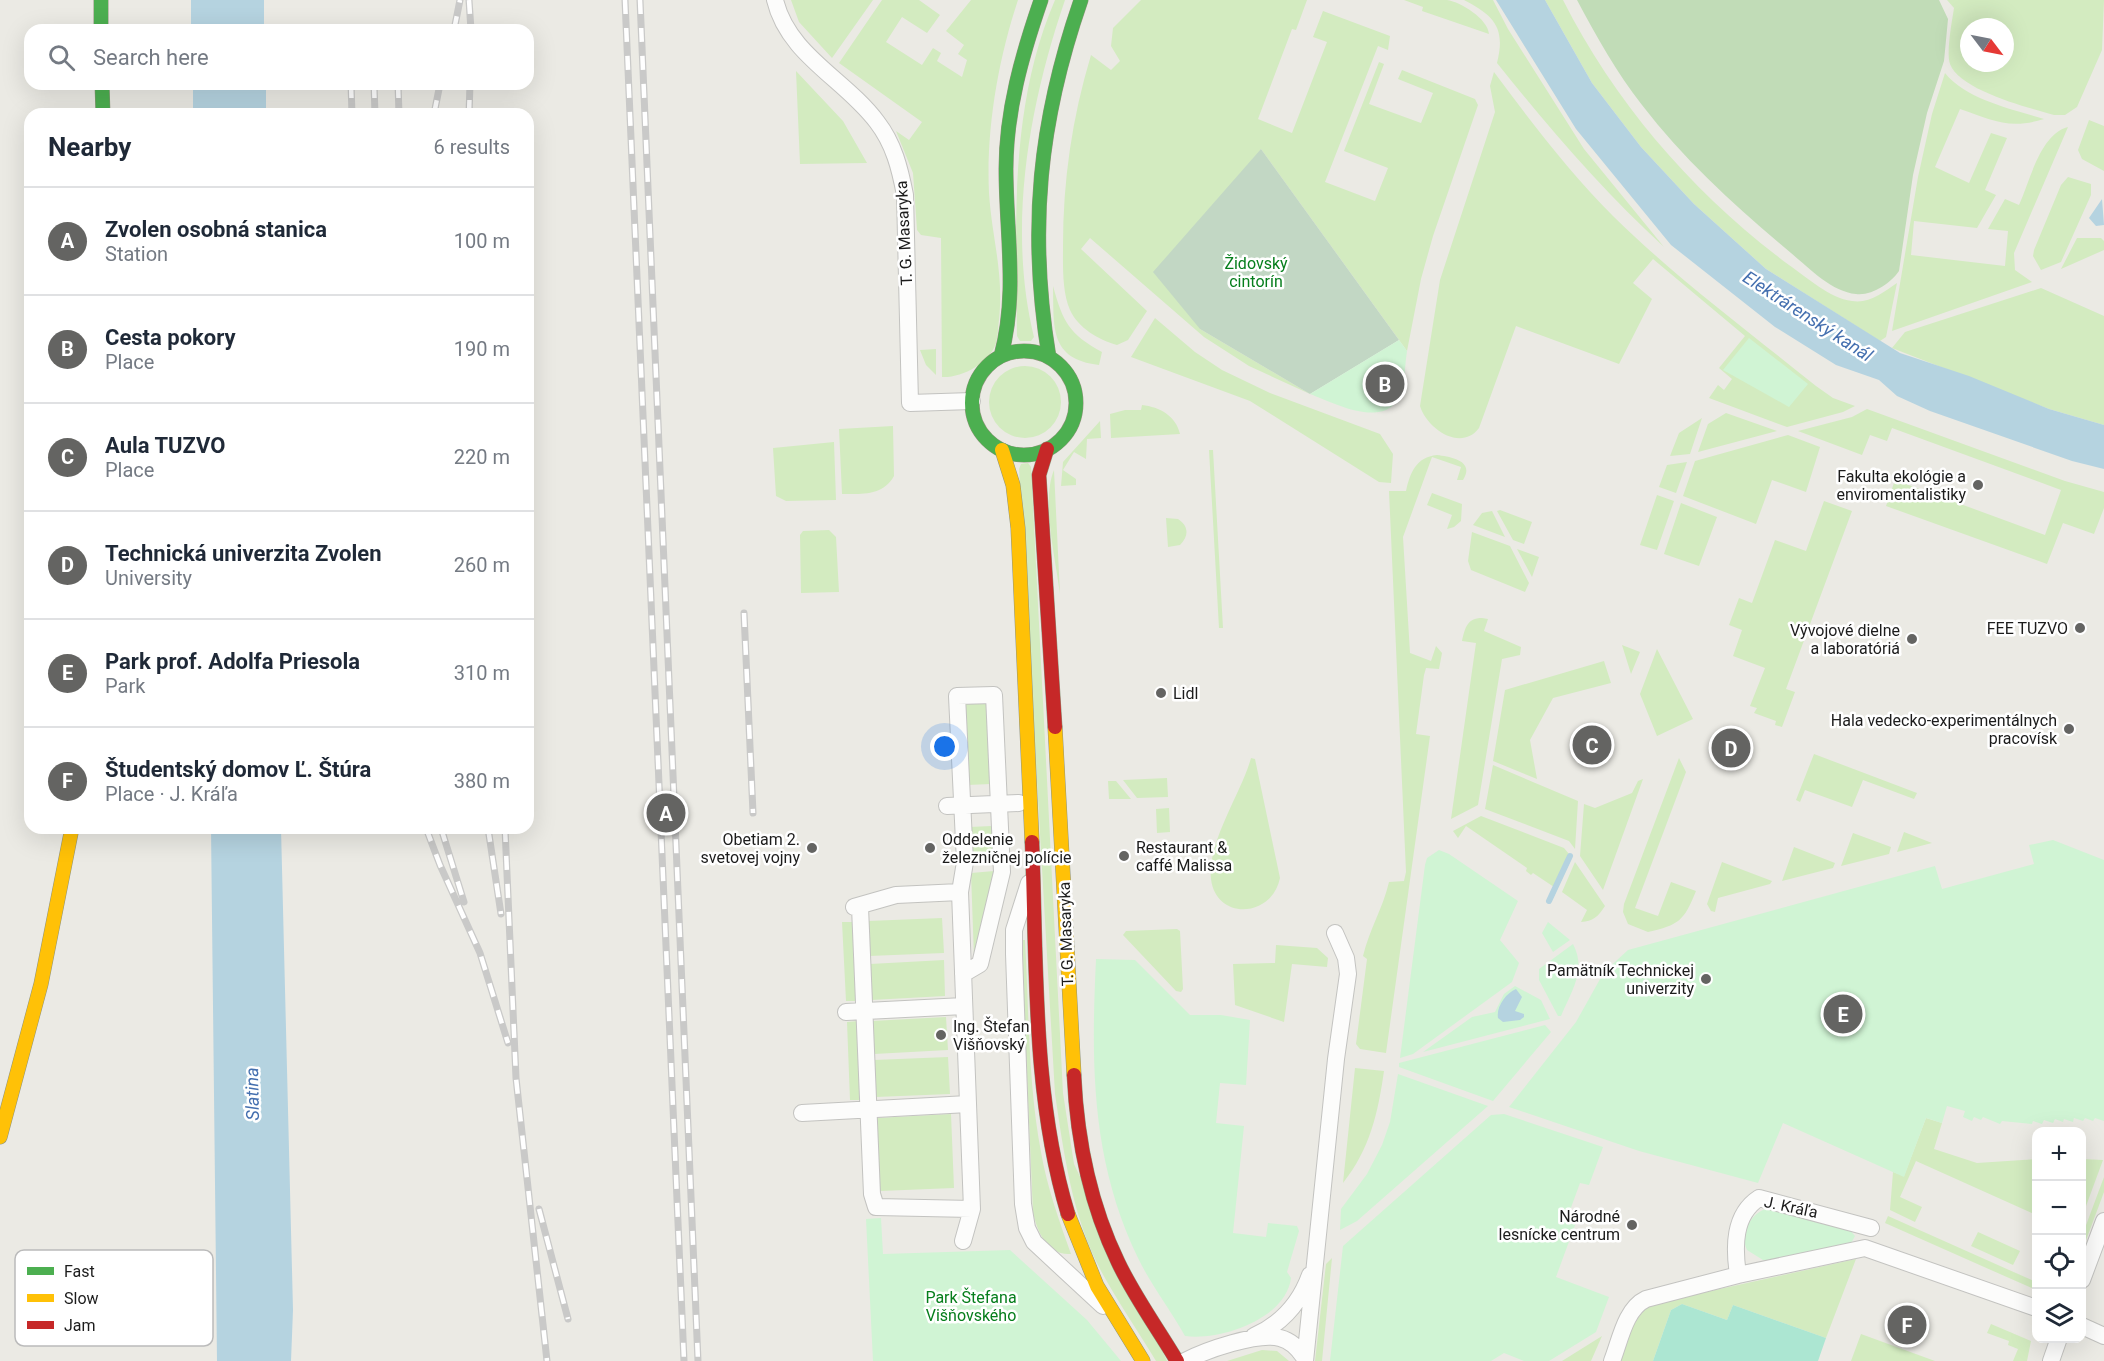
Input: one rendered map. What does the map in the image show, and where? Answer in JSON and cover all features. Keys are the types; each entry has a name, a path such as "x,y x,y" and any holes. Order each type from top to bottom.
{"street":[{"path":"101,0 101,24"},
{"name":"T. G. Masaryka","path":"775,0 784,25 803,51 848,90 879,124 899,165 905,195 910,403 972,401 978,426 988,440 1002,450 1013,485 1018,528 1042,1076 1055,1171 1068,1219 1087,1267 1143,1361"},
{"path":"1001,356 1011,317 1006,179 1007,129 1018,73 1041,0"},
{"path":"1049,357 1039,309 1038,200 1044,140 1053,86 1081,0"},
{"path":"102,90 103,108"},
{"path":"972,401 981,375 1001,356 1025,351 1049,357 1069,376 1076,403 1068,431 1059,442 1047,449 1024,455 1002,450"},
{"name":"T. G. Masaryka","path":"1047,449 1039,475 1041,522 1060,801 1076,1112 1085,1165 1099,1215 1118,1263 1177,1361"},
{"path":"963,974 980,964 1002,872 994,695 957,696 955,806 965,862 960,892 964,1006 972,1209 963,1241"},
{"path":"955,806 1019,802"},
{"path":"0,1137 41,984 71,834"},
{"name":"T. G. Masaryka","path":"1032,874 1014,930 1023,1204 1027,1228 1034,1242 1116,1318"},
{"path":"960,892 896,895 857,907 872,1194 876,1207 972,1209"},
{"path":"1305,1360 1336,1059 1348,974 1346,958 1335,933"},
{"path":"846,1012 964,1006"},
{"path":"802,1113 868,1107 968,1104"},
{"name":"J. Kráľa","path":"1738,1275 1736,1238 1742,1216 1749,1205 1759,1198 1872,1225 1865,1248"},
{"path":"2086,1270 2104,1221"},
{"path":"1612,1361 1629,1316 1639,1302 1738,1275 1865,1248 2032,1306"},
{"path":"1239,1343 1282,1320 1306,1286 1317,1258"},
{"path":"2086,1328 2104,1336"},
{"path":"1185,1361 1206,1351 1263,1336 1279,1338 1299,1349 1305,1360"},
{"path":"2051,1361 2057,1343"}],"green space":[{"path":"791,0 873,0 832,58 799,22"},
{"path":"882,0 919,0 940,15 927,33 902,17 886,42 922,65 933,48 941,53 937,61 962,77 967,60 958,54 964,45 946,31 971,0 1018,0 999,71 989,145 990,210 1000,286 997,340 993,350 982,363 966,372 950,377 942,377 941,238 921,235 917,230 913,173 896,131 909,140 922,122 839,63"},
{"path":"1055,0 1065,0 1041,81 1032,124 1022,210 1022,253 1026,295 1034,337 1031,341 1020,341 1017,336 1016,208 1022,123 1040,40"},
{"path":"1141,0 1307,0 1296,30 1292,29 1258,119 1292,133 1327,42 1313,37 1323,11 1390,36 1388,50 1378,46 1325,182 1375,201 1388,168 1344,151 1379,62 1384,64 1369,104 1421,123 1433,93 1398,79 1402,70 1475,99 1478,105 1433,236 1421,279 1407,351 1261,149 1200,329 1310,394 1249,366 1204,337 1090,238 1081,249 1147,311 1128,340 1117,345 1103,340 1078,322 1067,303 1063,262 1063,222 1074,126 1091,55 1111,70 1120,61 1111,46 1113,28"},
{"path":"1404,0 1453,1 1479,17 1489,34 1422,11 1423,7"},
{"path":"1464,0 1493,0 1508,29 1584,149 1664,247 1556,135 1497,63 1500,40 1495,24 1490,17"},
{"path":"1545,0 1563,0 1607,76 1633,112 1690,178 1754,238 1819,287 1843,299 1864,301 1897,283 1886,337 1880,341 1766,269 1694,204 1641,147 1592,83"},
{"path":"1577,0 1939,0 1948,19 1944,61 1927,113 1913,175 1899,271 1896,276 1880,288 1868,293 1847,292 1821,278 1771,236 1712,183 1659,126 1615,67"},
{"path":"1947,0 2104,0 2102,50 2077,107 2065,115 2054,115 2028,108 1996,97 1967,82 1956,73 1950,64 1950,37 1954,8"},
{"path":"796,71 843,121 867,163 800,164"},
{"path":"1494,72 1566,164 1637,239 1713,304 1816,386 1833,398 1855,406 1843,412 1787,427 1709,398 1718,385 1724,390 1732,379 1719,368 1745,336 1653,259 1633,283 1652,299 1619,364 1516,326 1479,428 1472,435 1454,438 1445,435 1430,423 1420,406 1440,280 1495,112 1490,86"},
{"path":"1945,73 1965,90 1978,97 2044,119 2010,124 1960,109 1935,167 1969,183 1991,133 2007,138 1985,190 1996,195 1977,228 1914,221 1911,255 2005,266 2008,231 1988,229 2005,199 2019,205 2043,148 2058,131 2068,127 2014,253 2015,270 2032,282 1892,331 1918,177 1932,114"},
{"path":"2089,120 2104,126 2104,171 2082,159 2078,150"},
{"name":"Židovský cintorín","path":"1261,149 1399,340 1310,394 1200,329 1153,272"},
{"path":"2068,177 2091,184 2091,195 2061,262 2041,270 2033,256 2034,250 2061,185"},
{"path":"2077,238 2101,238 2104,241 2104,250 2061,269"},
{"path":"1053,286 1060,309 1069,326 1082,339 1102,352 1099,365 1083,362 1071,356 1063,348 1055,327"},
{"path":"2041,288 2104,316 2104,425 2049,409 1892,348 1905,332"},
{"path":"1155,318 1195,352 1222,370 1270,393 1380,434 1393,454 1391,483 1379,482 1250,401 1131,357"},
{"path":"1749,338 1808,384 1789,407 1723,370"},
{"path":"1399,340 1407,351 1401,392 1394,404 1385,410 1373,413 1360,411 1310,394"},
{"path":"936,349 936,375 926,365 920,350"},
{"path":"1032,366 1051,376 1059,388 1061,402 1059,416 1051,428 1039,436 1018,438 999,428 991,416 989,395 999,376 1011,368"},
{"path":"1142,405 1155,408 1171,417 1180,434 1111,438 1110,414 1125,410 1141,410"},
{"path":"1867,409 2065,481 2104,492 2104,508 2094,534 2063,523 2047,564 1886,506 1895,480 2045,535 2061,490 1892,428 1887,441 1870,435 1862,455 1798,431 1852,417"},
{"path":"1726,413 1777,431 1698,452 1708,424"},
{"path":"1702,418 1690,454 1670,456 1679,433"},
{"path":"1100,421 1101,438 1087,439 1086,459 1074,452 1063,470 1076,479 1076,485 1061,486 1063,462"},
{"path":"893,426 894,476 889,483 871,492 842,494 839,429"},
{"path":"1788,435 1820,447 1806,492 1772,480 1756,524 1683,496 1695,461"},
{"path":"834,442 836,500 786,501 776,496 773,448"},
{"path":"1209,450 1213,450 1223,628 1219,628"},
{"path":"1437,455 1460,461 1466,468 1466,474 1463,480 1457,480 1461,467 1432,457 1403,537 1410,653 1431,661 1436,646 1442,653 1439,669 1426,668 1424,675 1416,734 1430,736 1386,1053 1360,1049 1356,1044 1367,959 1363,956 1389,882 1404,881 1406,872 1389,491 1406,491 1415,467 1424,459"},
{"path":"1687,462 1676,493 1659,487 1667,465"},
{"path":"1028,463 1031,467 1063,1093 1074,1164 1167,1361 1156,1361 1108,1283 1091,1250 1076,1207 1062,1139 1055,1094 1019,469 1021,464"},
{"path":"1054,470 1060,594 1049,514 1050,483"},
{"path":"1432,493 1462,504 1461,521 1454,527 1447,529 1452,515 1427,505"},
{"path":"1657,495 1674,501 1657,550 1640,545"},
{"path":"1824,501 1852,511 1786,689 1795,692 1782,727 1775,725 1776,721 1754,713 1757,708 1750,706 1765,668 1733,656 1742,630 1729,625 1739,598 1752,603 1775,540 1806,551"},
{"path":"1681,503 1717,517 1699,566 1664,554"},
{"path":"1500,510 1532,522 1524,544 1513,540 1497,511"},
{"path":"1492,511 1505,537 1473,525 1482,513"},
{"path":"1166,518 1178,519 1186,528 1186,535 1180,545 1168,547"},
{"path":"829,530 836,537 839,592 801,593 800,535 803,531"},
{"path":"1472,532 1510,546 1529,583 1525,592 1471,570 1468,561"},
{"path":"1517,549 1539,557 1532,577"},
{"path":"1482,618 1488,619 1484,631 1521,647 1520,655 1502,659 1478,805 1451,819 1476,643 1462,641 1470,622"},
{"path":"1622,645 1640,652 1631,674"},
{"path":"1657,649 1693,719 1657,736 1640,694"},
{"path":"1604,661 1611,683 1553,698 1530,740 1537,779 1493,761 1505,690"},
{"path":"987,698 991,784 967,785 963,699"},
{"path":"1814,754 1917,793 1914,799 1863,780 1852,807 1805,790 1800,802 1796,800"},
{"path":"1251,758 1255,759 1280,878 1275,891 1267,901 1256,907 1244,909 1233,908 1215,893 1211,879 1211,865 1219,834"},
{"path":"1679,758 1686,772 1635,908 1658,916 1671,882 1696,891 1688,909 1679,920 1667,927 1648,932 1628,924 1623,912 1624,904"},
{"path":"1493,765 1578,801 1575,849 1569,841 1485,809"},
{"path":"1167,778 1168,797 1137,798 1123,780"},
{"path":"1643,779 1603,890 1580,856 1584,804 1595,808 1632,793 1638,781"},
{"path":"1108,781 1116,781 1131,799 1109,799"},
{"path":"1169,808 1170,832 1157,833 1156,809"},
{"path":"1481,816 1564,848 1569,854 1554,887 1533,873 1531,875 1526,871 1527,868 1466,826 1458,838 1453,831"},
{"path":"992,826 993,858 970,859 969,827"},
{"path":"1904,832 1932,843 1897,852"},
{"path":"1853,833 1891,847 1889,854 1841,866"},
{"path":"2053,840 2104,860 2104,1121 2085,1118 2083,1121 2074,1118 2073,1122 2055,1119 2053,1123 2044,1120 2042,1124 2033,1121 2032,1124 2002,1121 2000,1124 1983,1117 1981,1120 1974,1117 1972,1121 1963,1117 1965,1111 1947,1106 1942,1123 1926,1118 1904,1177 1783,1123 1758,1183 1639,1151 1509,1107 1576,1022 1604,972 1628,950 1935,866 1942,889 2034,864 2029,845"},
{"path":"1794,847 1835,863 1833,868 1782,881"},
{"path":"1439,850 1449,854 1518,901 1500,940 1519,963 1512,982 1413,1054 1400,1058 1425,865 1427,858"},
{"path":"1575,862 1605,906 1595,918 1581,922 1587,910 1562,892"},
{"path":"1722,862 1772,881 1770,884 1718,898 1715,912 1711,911 1707,904"},
{"path":"994,871 974,958 971,873"},
{"path":"942,918 944,953 869,956 868,921"},
{"path":"842,922 854,922 857,1001 846,1001"},
{"path":"1548,922 1570,940 1553,952 1542,933"},
{"path":"1177,929 1180,931 1183,989 1181,992 1176,991 1123,935 1126,931"},
{"path":"1021,940 1025,940 1031,1073 1041,1152 1054,1203 1071,1254 1063,1254 1050,1247 1037,1227 1033,1212"},
{"path":"1573,944 1577,954 1578,972 1561,1016 1558,1016 1539,980 1539,969"},
{"path":"1276,945 1317,948 1328,958 1327,967 1292,964 1284,1022 1235,1005 1233,964 1275,963"},
{"path":"1096,959 1135,960 1190,1015 1221,1015 1250,1020 1246,1085 1220,1083 1216,1123 1244,1126 1233,1233 1266,1237 1268,1223 1297,1226 1299,1231 1287,1272 1291,1278 1286,1292 1277,1305 1264,1316 1233,1331 1199,1337 1185,1336 1143,1268 1122,1221 1111,1185 1098,1111 1094,1037"},
{"path":"944,960 945,996 871,1000 870,964"},
{"path":"1515,986 1541,1000 1550,1019 1423,1052 1472,1017 1495,1012 1504,994"},
{"path":"946,1017 948,1050 874,1054 872,1021"},
{"path":"858,1021 861,1100 850,1100 847,1022"},
{"path":"1545,1025 1551,1032 1493,1101 1399,1067 1399,1063"},
{"path":"948,1057 950,1094 876,1097 874,1060"},
{"path":"1355,1068 1384,1071 1379,1101 1366,1144 1343,1183"},
{"path":"1398,1074 1488,1106 1357,1221 1340,1230 1341,1209 1367,1174 1382,1145 1390,1122"},
{"path":"951,1114 954,1188 880,1191 877,1118"},
{"path":"1504,1114 1603,1147 1589,1185 1580,1183 1569,1213 1578,1217 1556,1277 1609,1297 1596,1332 1549,1361 1524,1361 1504,1353 1491,1361 1330,1361 1343,1246 1491,1115"},
{"path":"1926,1118 1942,1123 1934,1149 1977,1163 2032,1159 2032,1213 1916,1161 1900,1197 1922,1207 1915,1222 1890,1210 1893,1172 1904,1176"},
{"path":"2086,1159 2103,1160 2086,1206"},
{"path":"2104,1177 2104,1192 2086,1240 2086,1225"},
{"path":"1768,1208 1848,1228 1855,1236 1850,1245 1763,1260 1747,1250 1745,1237 1748,1224 1756,1214"},
{"path":"1888,1216 2032,1280 2032,1288 1885,1223"},
{"name":"Park Štefana Višňovského","path":"881,1218 883,1254 1010,1250 1087,1320 1121,1361 873,1361 866,1219"},
{"path":"1978,1232 2020,1251 2013,1265 1971,1246"},
{"path":"1332,1258 1322,1361 1315,1361 1326,1264"},
{"path":"1856,1259 1826,1338 1733,1305 1727,1320 1682,1304 1671,1310 1653,1361 1621,1361 1633,1326 1647,1305"},
{"path":"1682,1304 1727,1320 1733,1305 1826,1338 1818,1361 1653,1361 1671,1310"},
{"path":"1991,1324 2031,1341 2027,1361 2013,1361 2018,1349 2008,1345 2009,1341 1987,1333"},
{"path":"1861,1334 1935,1361 1851,1361"},
{"path":"1602,1336 1591,1361 1562,1361"},
{"path":"1262,1350 1277,1351 1289,1361 1227,1361"}],"water":[{"path":"191,0 264,0 264,24 191,24"},
{"name":"Elektrárenský kanál","path":"1496,0 1545,0 1592,83 1641,147 1694,204 1766,269 1900,353 1969,376 2049,409 2104,425 2104,469 2072,461 1930,411 1897,396 1879,380 1836,365 1775,327 1671,245 1576,129"},
{"path":"193,90 266,90 266,108 193,108"},
{"path":"2102,199 2104,225 2096,226 2089,218"},
{"name":"Slatina","path":"211,834 281,834 293,1310 291,1361 217,1361"},
{"path":"1516,989 1522,997 1515,1011 1524,1014 1524,1017 1520,1020 1503,1022 1498,1018 1500,1005"}],"waterway":[{"path":"1549,901 1570,856"}],"railway":[{"path":"455,24 460,0"},
{"path":"469,0 471,24"},
{"path":"625,0 684,1361"},
{"path":"640,0 698,1361"},
{"path":"351,90 352,108"},
{"path":"374,90 375,108"},
{"path":"398,90 399,108"},
{"path":"435,108 439,90"},
{"path":"469,108 470,90"},
{"path":"744,613 753,813"},
{"path":"428,834 480,953 508,1043"},
{"path":"443,834 464,902"},
{"path":"489,834 501,914"},
{"path":"505,834 516,1078 547,1361"},
{"path":"539,1209 568,1319"}],"traffic: fast":[{"path":"101,0 101,24"},
{"path":"1001,356 1006,333 1010,286 1006,193 1009,126 1022,62 1041,0"},
{"path":"1049,357 1039,265 1041,176 1055,89 1081,0"},
{"path":"102,90 103,108"},
{"path":"1024,351 1044,355 1061,366 1072,383 1076,403 1072,423 1061,440 1044,451 1024,455 1004,451 987,440 976,423 972,403 976,383 987,366 1004,355 1024,351"}],"traffic: slow":[{"path":"1002,450 1013,485 1018,528 1032,842"},
{"path":"1055,727 1074,1075"},
{"path":"0,1137 41,984 71,834"},
{"path":"1068,1214 1097,1286 1143,1361"}],"traffic: jam":[{"path":"1047,449 1039,475 1055,727"},
{"path":"1032,842 1036,983 1042,1077 1056,1169 1068,1214"},
{"path":"1074,1075 1082,1147 1093,1194 1108,1240 1124,1275 1177,1361"}],"place":[{"name":"Cesta pokory","path":"1385,384"},
{"name":"Fakulta ekológie a enviromentalistiky","path":"1978,485"},
{"name":"FEE TUZVO","path":"2080,628"},
{"name":"Vývojové dielne a laboratóriá","path":"1912,639"},
{"name":"Lidl","path":"1161,693"},
{"name":"Hala vedecko-experimentálnych pracovísk","path":"2069,729"},
{"name":"Aula TUZVO","path":"1592,745"},
{"name":"Technická univerzita Zvolen","path":"1731,748"},
{"name":"Zvolen osobná stanica","path":"666,813"},
{"name":"Obetiam 2. svetovej vojny","path":"812,848"},
{"name":"Oddelenie železničnej polície","path":"930,848"},
{"name":"Restaurant & caffé Malissa","path":"1124,856"},
{"name":"Pamätník Technickej univerzity","path":"1706,979"},
{"name":"Park prof. Adolfa Priesola","path":"1843,1014"},
{"name":"Ing. Štefan Višňovský","path":"941,1035"},
{"name":"Národné lesnícke centrum","path":"1632,1225"},
{"name":"Študentský domov Ľ. Štúra","path":"1907,1325"}]}
